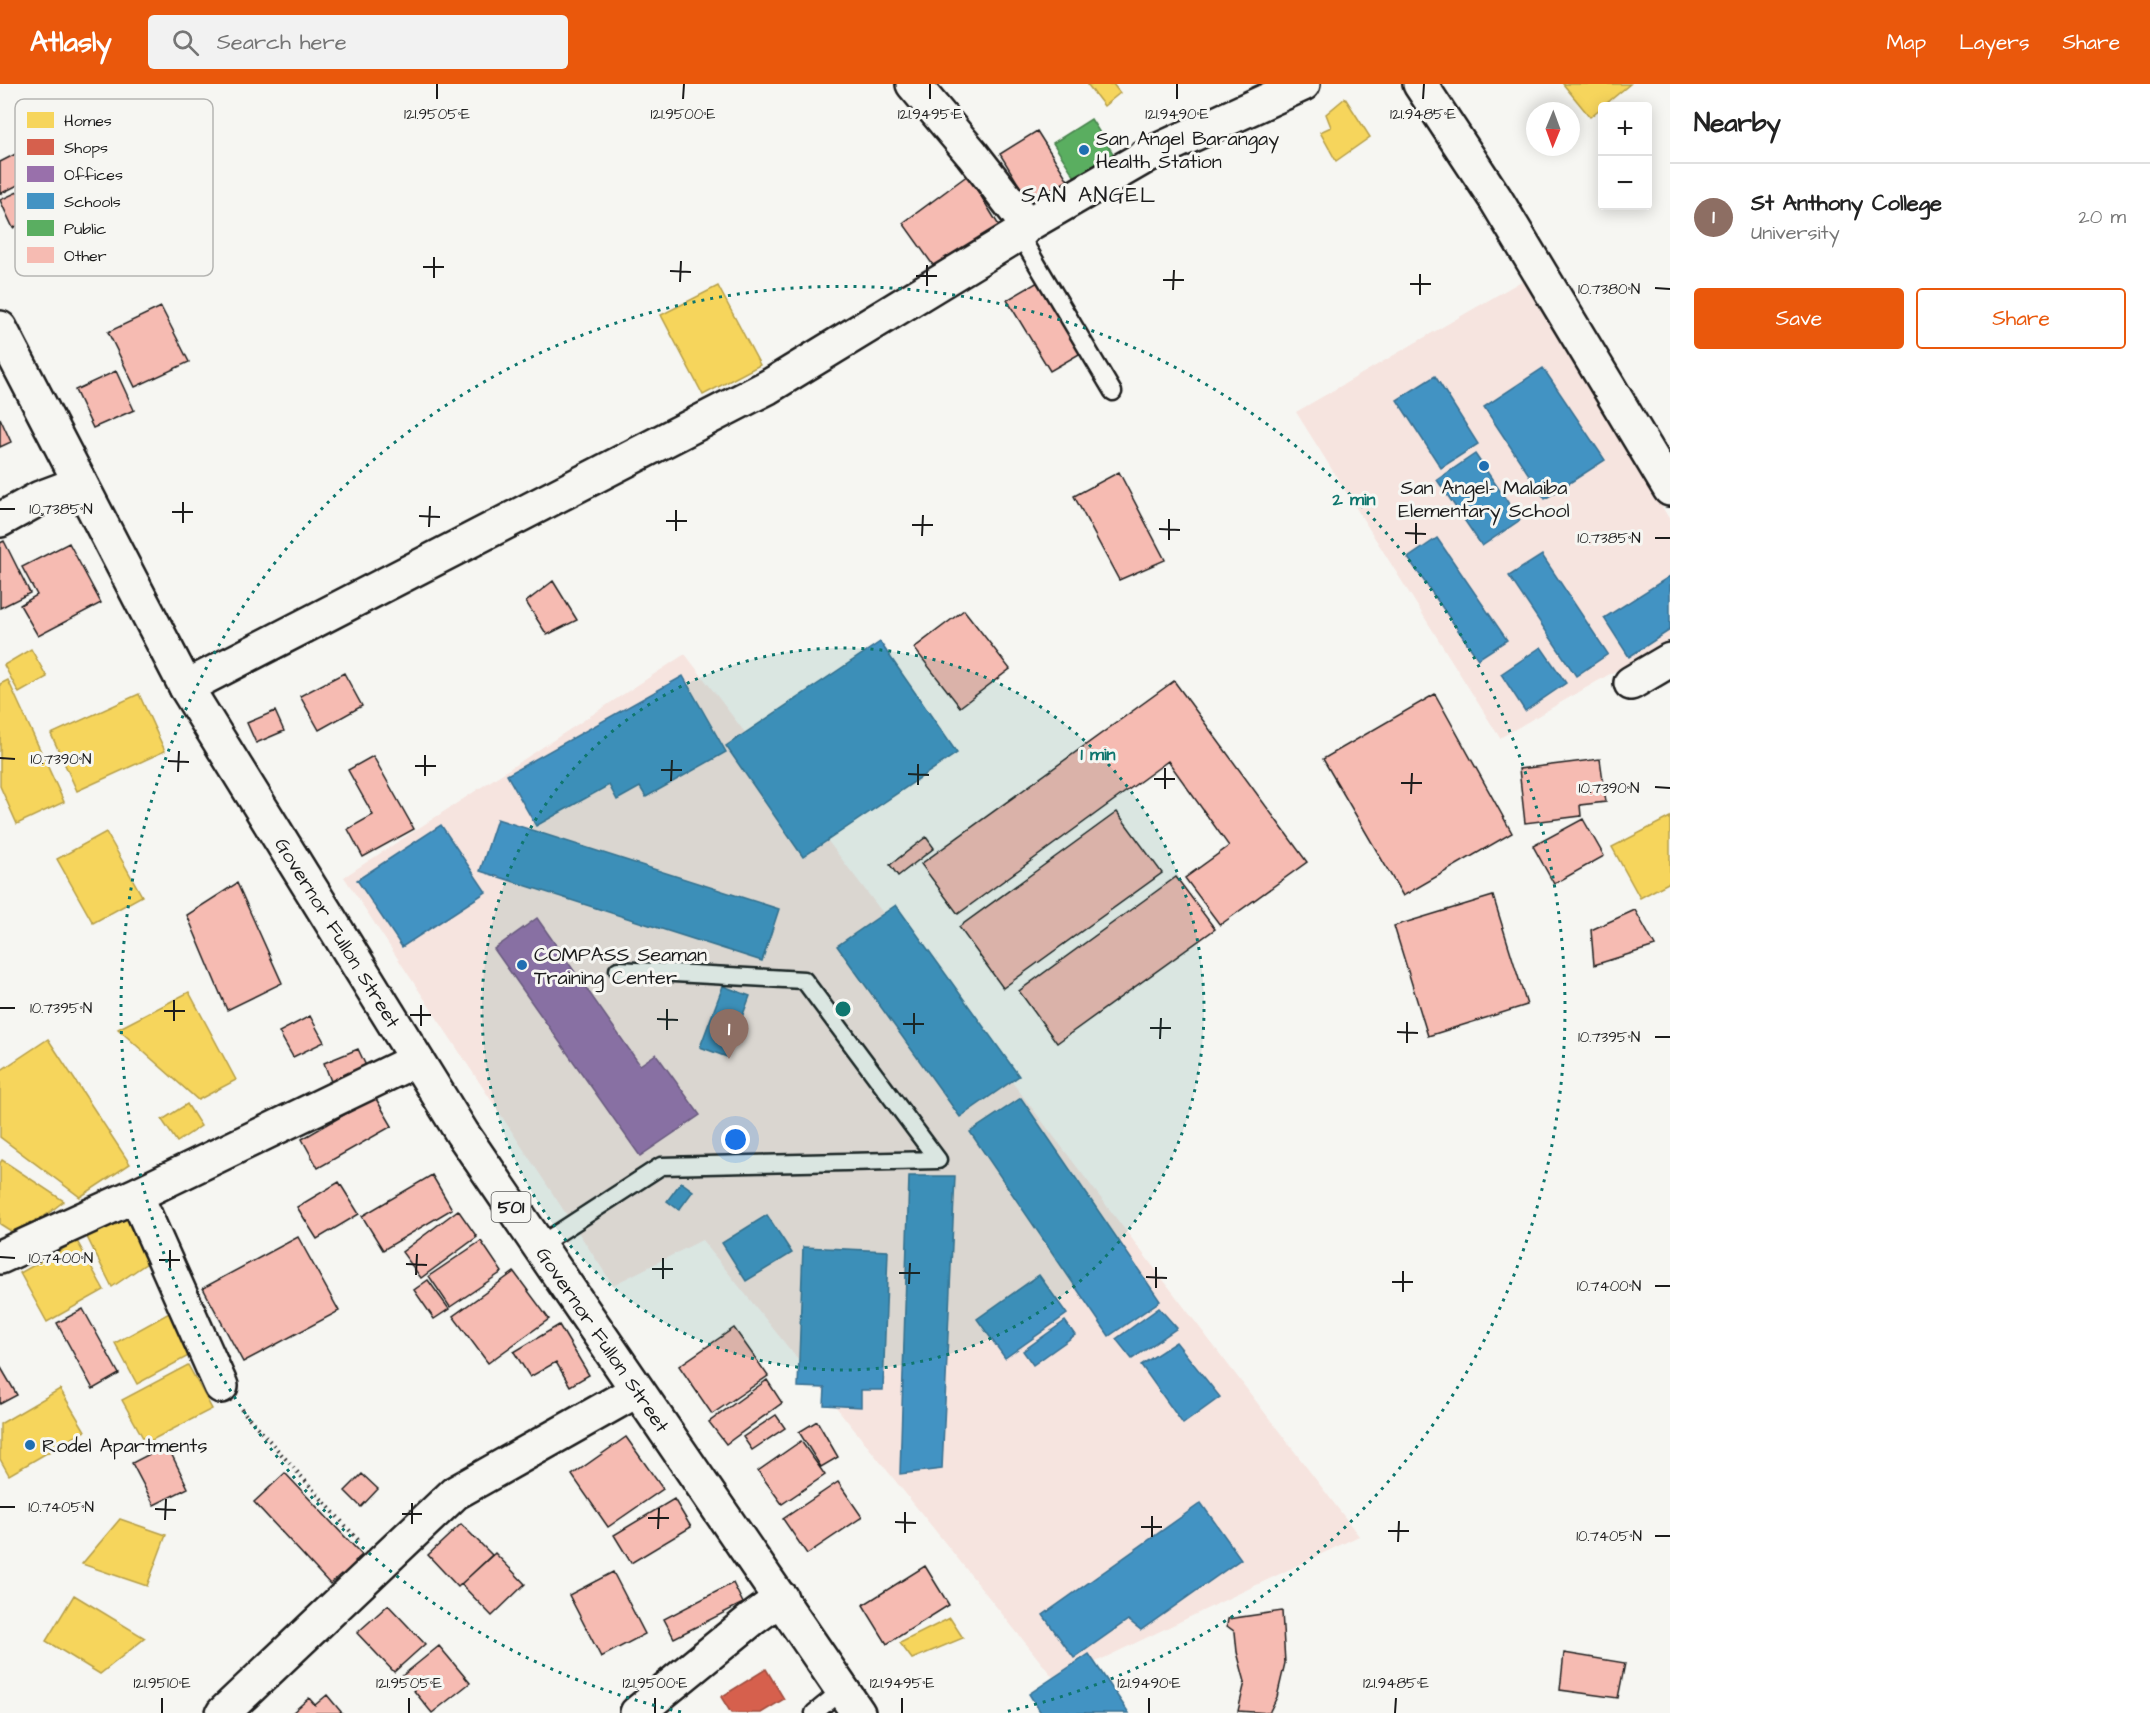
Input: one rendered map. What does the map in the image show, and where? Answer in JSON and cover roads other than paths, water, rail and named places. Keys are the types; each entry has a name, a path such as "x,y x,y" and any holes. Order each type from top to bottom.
{"street":[{"path":"913,84 972,154 1023,230"},
{"path":"186,687 768,387 1148,155 1303,84"},
{"path":"1420,84 1495,198 1670,489"},
{"name":"501","path":"0,328 186,687"},
{"path":"0,520 40,498 80,483"},
{"path":"1631,683 1670,660"},
{"name":"Governor Fullon Street","path":"186,687 462,1133 636,1391 850,1701"},
{"path":"0,1257 136,1195 416,1060"},
{"path":"136,1195 221,1386"},
{"path":"222,1713 455,1493 636,1391"},
{"path":"637,1713 781,1598"}],"lane":[{"path":"1023,230 1113,392"},
{"path":"538,1246 661,1166 938,1160 804,981 618,970"},
{"path":"814,1713 850,1701"}],"place":[{"name":"San Angel Barangay Health Station","path":"1084,150"},
{"name":"San Angel- Malaiba Elementary School","path":"1484,466"},
{"name":"COMPASS Seaman Training Center","path":"522,965"},
{"name":"St Anthony College","path":"729,1059"},
{"name":"Rodel Apartments","path":"30,1445"}],"district":[{"name":"SAN ANGEL","path":"1089,194"}]}
